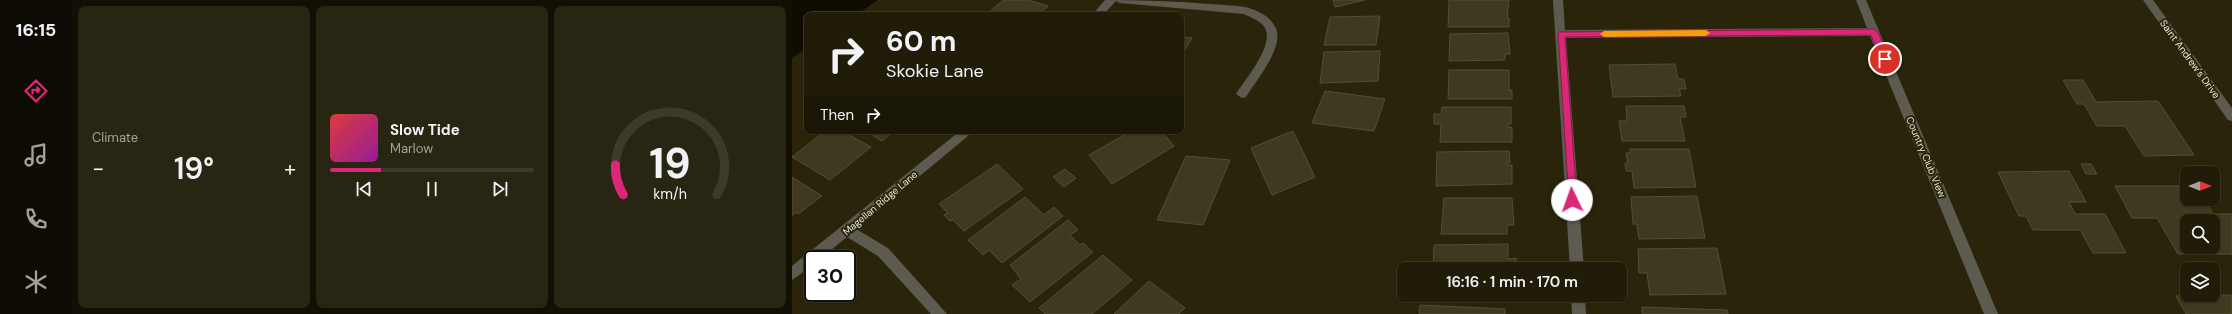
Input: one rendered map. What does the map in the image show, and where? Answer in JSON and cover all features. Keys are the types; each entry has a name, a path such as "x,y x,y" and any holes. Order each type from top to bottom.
{"street":[{"path":"1100,12 1110,0"},
{"path":"1120,0 1245,11 1258,16 1270,25 1273,38 1270,49 1242,94"},
{"path":"1558,0 1576,262"},
{"name":"Country Club View","path":"1861,0 1991,314"},
{"name":"Saint Andrew's Drive","path":"2148,0 2232,117"},
{"path":"1560,34 1874,32"},
{"name":"Magellan Ridge Lane","path":"792,274 964,134"},
{"path":"848,230 883,252 940,314"},
{"path":"1578,302 1578,314"}],"shaded area":[{"path":"792,0 878,0 860,12 804,12 804,50 792,58"}],"building":[{"path":"1003,0 1028,0 1048,6 1041,12 989,12"},
{"path":"1333,0 1365,0 1335,7"},
{"path":"1449,0 1509,0 1507,18 1509,18 1509,27 1448,27"},
{"path":"1380,16 1376,45 1324,45 1330,17"},
{"path":"1508,33 1510,54 1505,54 1505,60 1449,61 1450,34"},
{"path":"1184,37 1192,38 1184,51"},
{"path":"1380,51 1378,81 1320,83 1324,52"},
{"path":"1675,64 1678,79 1684,79 1686,89 1679,89 1681,96 1613,97 1609,65"},
{"path":"1449,70 1509,70 1509,90 1512,90 1512,99 1448,99"},
{"path":"2063,80 2083,80 2096,102 2158,101 2194,155 2144,156 2125,126 2097,126 2084,104 2077,104"},
{"path":"1325,91 1385,99 1374,131 1312,123"},
{"path":"1626,106 1684,106 1686,117 1680,117 1685,141 1622,141 1619,121 1627,121"},
{"path":"1442,107 1511,107 1511,124 1507,124 1507,127 1512,127 1512,142 1440,142 1441,124 1434,124 1434,114 1441,114"},
{"path":"1293,131 1315,177 1272,195 1251,148"},
{"path":"821,134 847,134 871,147 830,180 792,157"},
{"path":"870,134 890,134 882,141"},
{"path":"1126,134 1164,134 1174,146 1112,184 1089,155"},
{"path":"1630,149 1689,149 1696,187 1634,188 1632,171 1626,171 1625,163 1628,163 1626,153 1630,153"},
{"path":"1509,151 1510,163 1506,163 1506,165 1512,165 1512,184 1436,186 1437,152"},
{"path":"1186,156 1230,160 1203,225 1157,220"},
{"path":"997,164 1023,189 964,231 953,220 950,221 944,215 948,213 939,204"},
{"path":"2081,164 2091,164 2097,174 2086,174"},
{"path":"1065,169 1076,178 1064,187 1053,177"},
{"path":"2069,171 2086,202 2069,202 2075,214 2105,214 2126,253 2093,253 2080,230 2033,230 2026,216 2019,216 1998,172"},
{"path":"792,177 822,196 798,214 796,212 792,216"},
{"path":"2115,186 2180,186 2180,206 2208,206 2213,214 2180,214 2180,254 2178,254 2157,218 2132,218"},
{"path":"1697,196 1705,238 1639,239 1637,224 1633,224 1631,197"},
{"path":"1025,197 1044,215 1054,207 1063,216 1002,263 989,250 983,255 968,240"},
{"path":"1444,198 1512,198 1514,225 1507,225 1507,234 1441,234"},
{"path":"2220,214 2232,214 2232,254 2220,254"},
{"path":"1068,220 1078,230 1070,235 1080,245 1083,243 1093,252 1030,302 1012,285 1021,279 1010,265"},
{"path":"1508,244 1508,259 1516,258 1516,262 1433,262 1434,245"},
{"path":"1717,248 1726,294 1650,295 1647,273 1639,273 1638,249"},
{"path":"1103,255 1132,280 1092,314 1045,314 1039,308"},
{"path":"1149,281 1185,308 1179,314 1114,314"},
{"path":"2220,295 2232,295 2232,314 2186,314 2176,296 2180,296 2180,302 2220,302"},
{"path":"1420,305 1505,309 1505,314 1419,314"},
{"path":"1642,307 1727,310 1728,314 1642,314"}],"slow traffic":[{"path":"1604,34 1706,33"}],"route":[{"path":"1572,200 1564,64 1560,34 1874,32 1885,59"}]}
